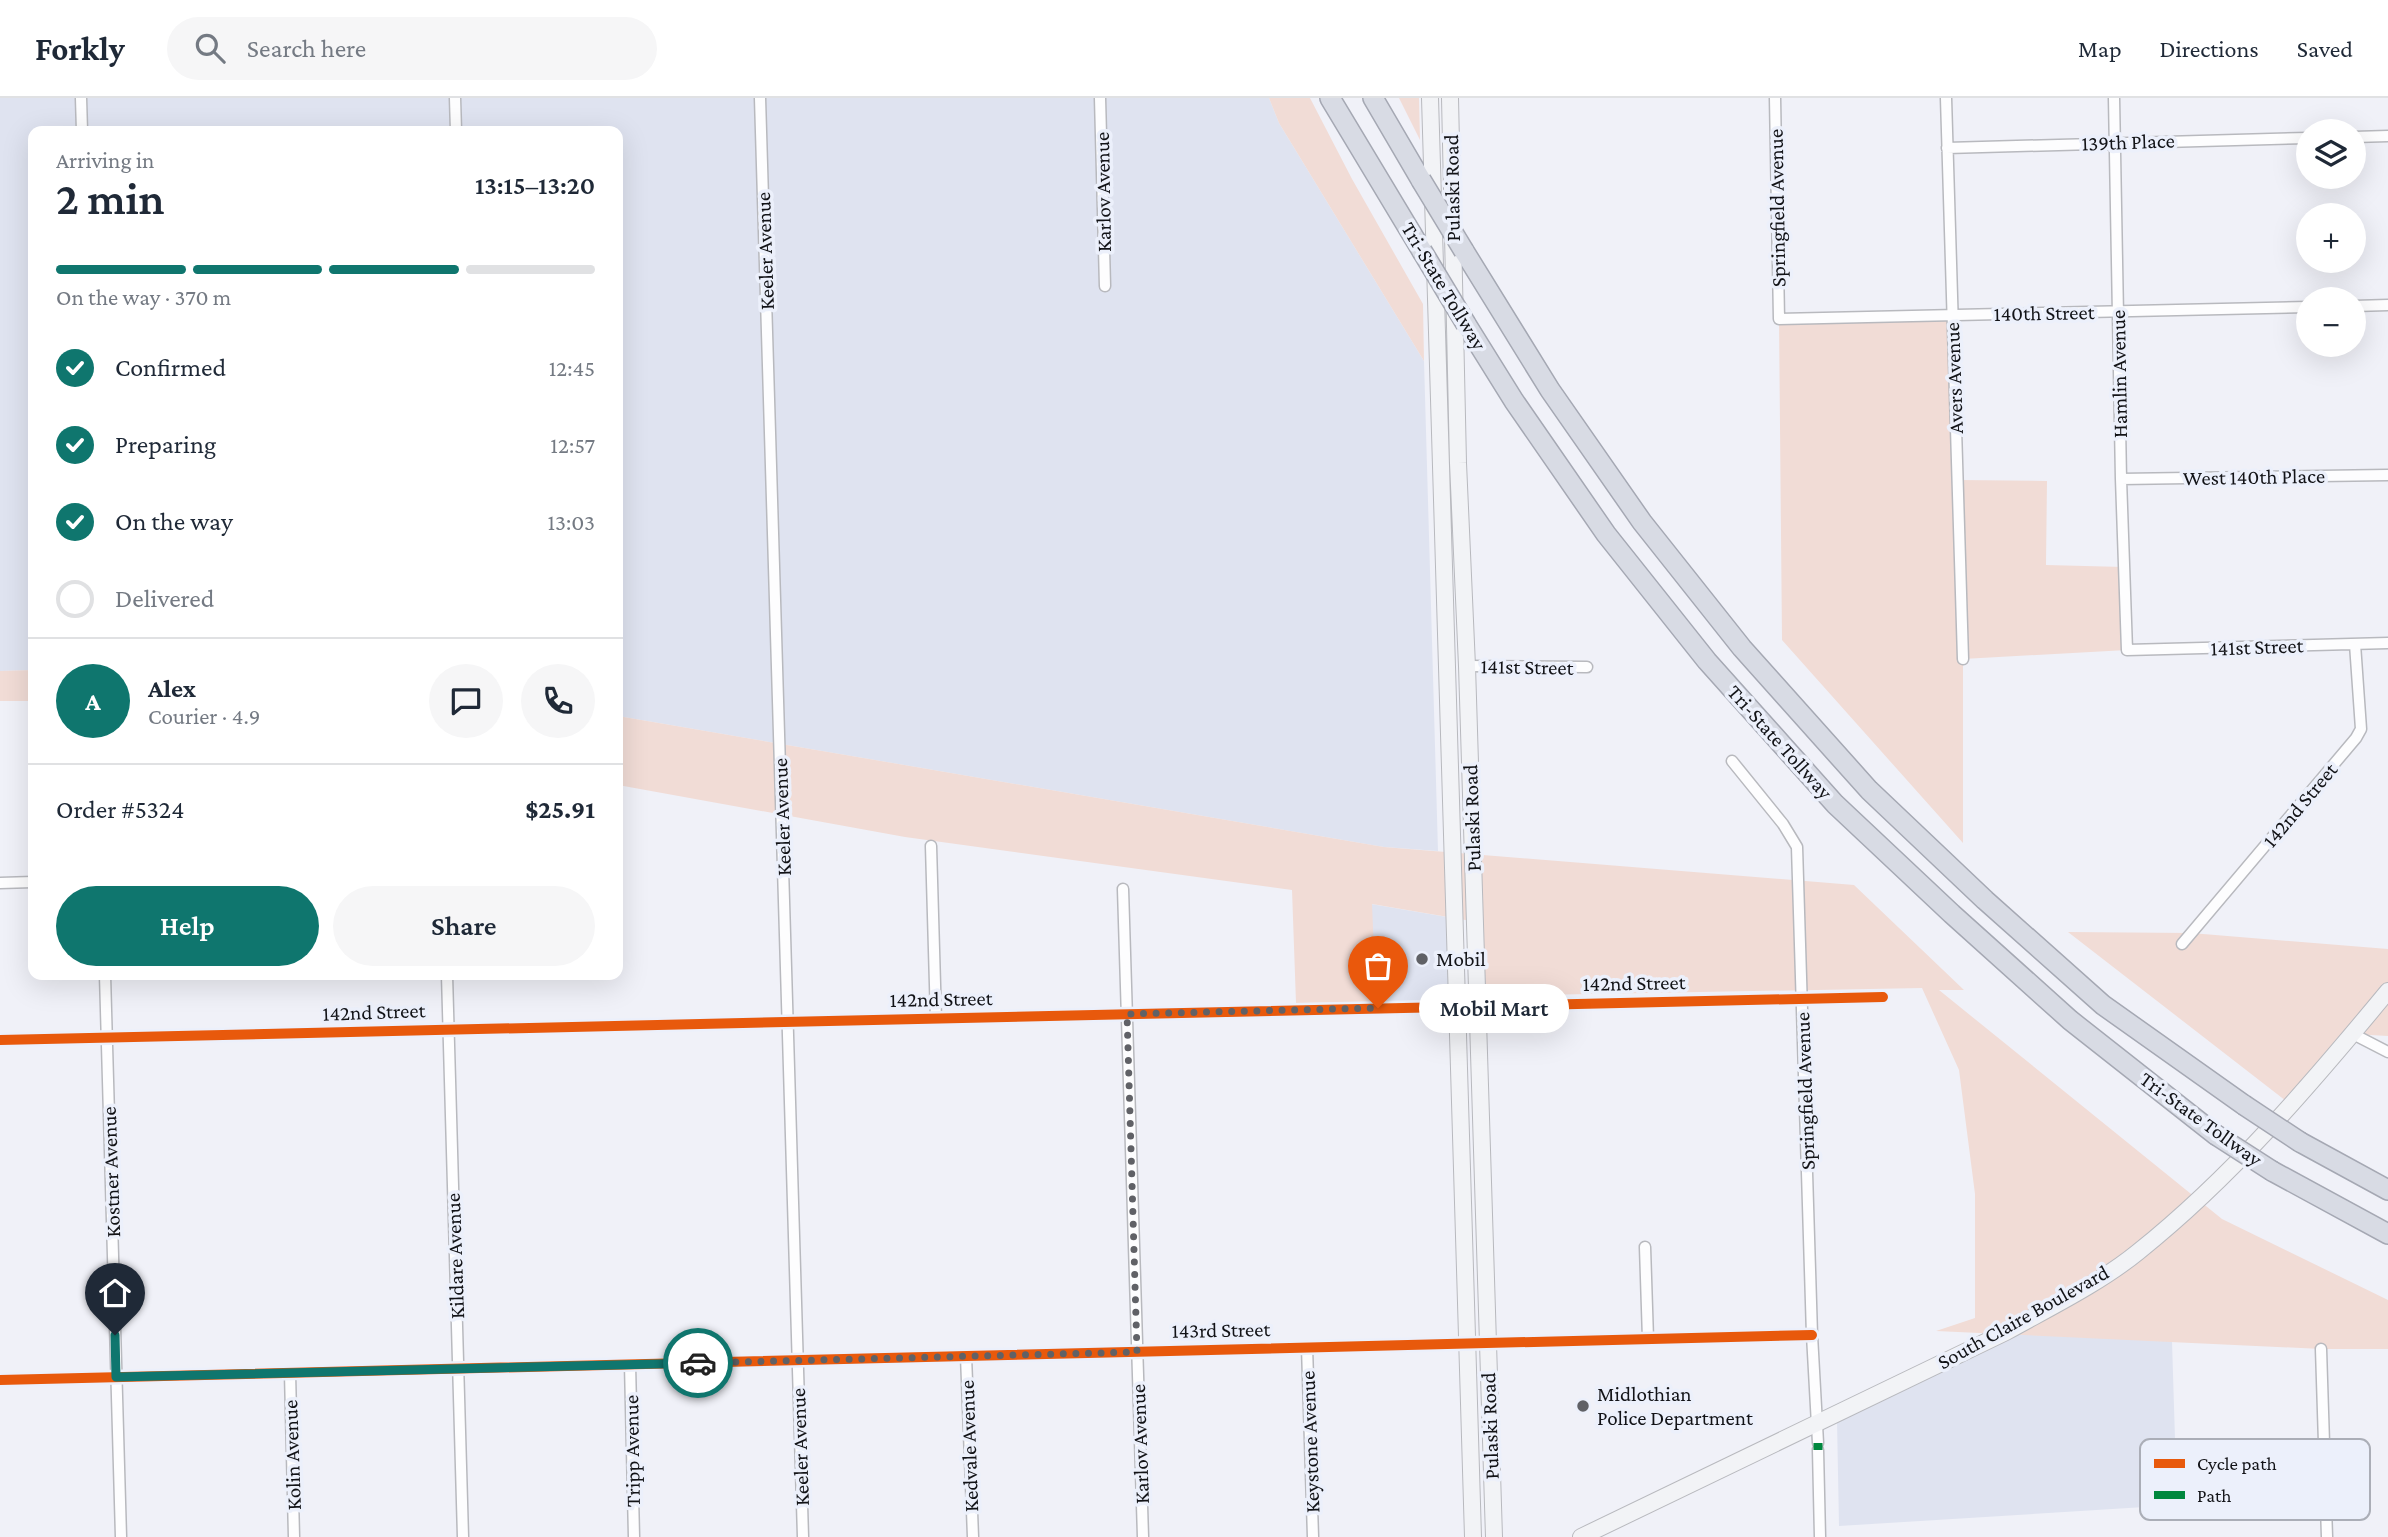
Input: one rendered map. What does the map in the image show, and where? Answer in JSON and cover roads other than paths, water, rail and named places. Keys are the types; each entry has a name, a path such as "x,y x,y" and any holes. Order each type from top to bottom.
{"highway":[{"name":"Tri-State Tollway","path":"1330,98 1514,401 1606,534 1707,661 1835,804 2070,1020 2216,1135 2272,1171 2388,1234"},
{"name":"Tri-State Tollway","path":"1373,98 1550,390 1642,522 1742,648 1869,790 1985,900 2103,1005 2300,1142 2388,1190"}],"main road":[{"name":"Pulaski Road","path":"1430,98 1473,1537"},
{"name":"Pulaski Road","path":"1450,98 1458,463 1467,666 1494,1537"},
{"name":"South Claire Boulevard","path":"1581,1537 2006,1332 2072,1295 2137,1253 2233,1167 2353,1034 2388,991"}],"street":[{"path":"82,98 82,126"},
{"path":"455,98 456,126"},
{"name":"Keeler Avenue","path":"761,98 803,1537"},
{"name":"Karlov Avenue","path":"1100,98 1105,286"},
{"name":"Springfield Avenue","path":"1775,98 1779,319"},
{"name":"Avers Avenue","path":"1946,98 1963,659"},
{"name":"Hamlin Avenue","path":"2114,98 2127,650"},
{"path":"2366,137 2388,136"},
{"name":"139th Place","path":"1947,148 2296,138"},
{"path":"2366,306 2388,305"},
{"name":"140th Street","path":"1779,319 2296,307"},
{"name":"West 140th Place","path":"2121,478 2388,475"},
{"name":"141st Street","path":"2127,650 2388,643"},
{"name":"142nd Street","path":"2182,944 2357,738 2361,729 2355,644"},
{"name":"141st Street","path":"1467,666 1587,667"},
{"name":"Springfield Avenue","path":"1732,761 1783,824 1797,847 1820,1537"},
{"path":"931,846 936,1019"},
{"path":"0,883 28,882"},
{"name":"Karlov Avenue","path":"1123,889 1143,1537"},
{"name":"Kostner Avenue","path":"105,980 121,1537"},
{"name":"Kildare Avenue","path":"447,980 463,1537"},
{"name":"142nd Street","path":"0,1041 1882,997"},
{"path":"2353,1034 2388,1052"},
{"path":"1645,1247 1648,1339"},
{"name":"143rd Street","path":"0,1380 1812,1335"},
{"name":"Keystone Avenue","path":"1307,1347 1313,1537"},
{"path":"2321,1349 2324,1439"},
{"name":"Kedvale Avenue","path":"965,1356 973,1537"},
{"name":"Tripp Avenue","path":"630,1364 634,1537"},
{"name":"Kolin Avenue","path":"290,1373 294,1537"}],"place":[{"name":"Mobil","path":"1422,959"},
{"name":"Mobil Mart","path":"1378,1008"},
{"name":"Midlothian Police Department","path":"1583,1406"}]}
